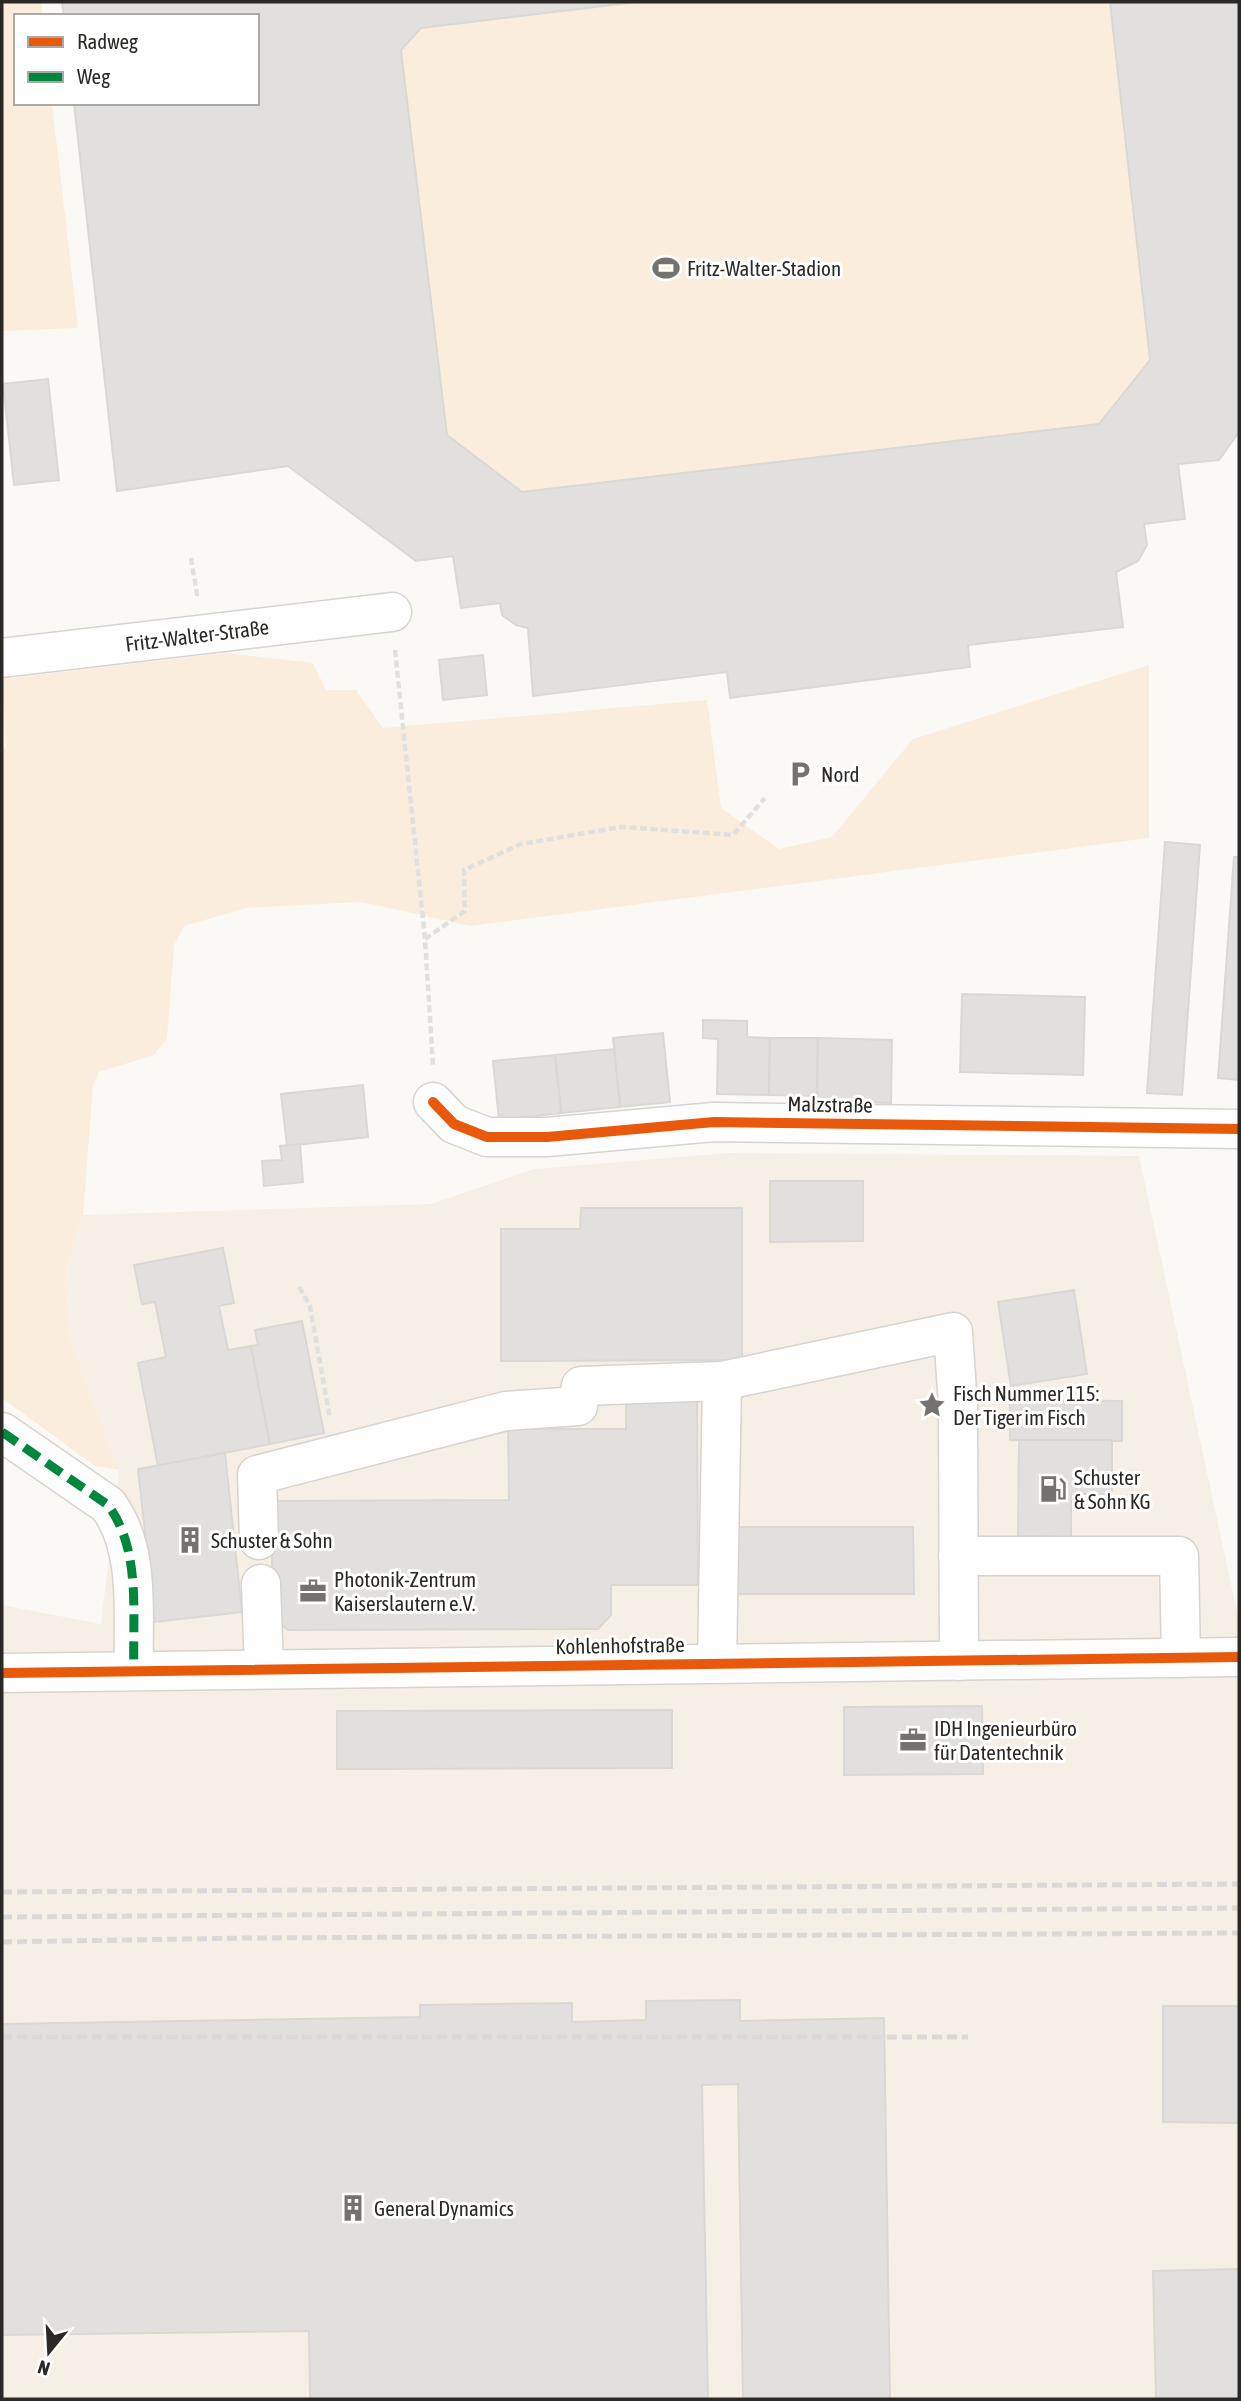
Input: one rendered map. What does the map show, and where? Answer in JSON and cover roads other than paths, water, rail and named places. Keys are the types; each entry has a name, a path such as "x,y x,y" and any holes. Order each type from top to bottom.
{"street":[{"name":"Fritz-Walter-Straße","path":"2,658 392,612"},
{"name":"Malzstraße","path":"433,1102 454,1124 487,1137 547,1137 714,1122 1239,1129"},
{"path":"259,1541 257,1475 506,1411 578,1406 581,1386 722,1381 953,1332 958,1406 959,1661"},
{"path":"718,1663 722,1381"},
{"path":"2,1432 108,1505 119,1520 126,1535 132,1573 134,1670"},
{"path":"958,1556 1179,1556 1181,1658"},
{"path":"261,1584 264,1669"},
{"name":"Kohlenhofstraße","path":"2,1673 1239,1657"}],"railway":[{"path":"2,1892 1239,1884"},
{"path":"2,1917 1239,1908"},
{"path":"2,1942 249,1938 1239,1933"},
{"path":"2,2037 968,2037"}],"place":[{"name":"Fritz-Walter-Stadion","path":"666,268"},
{"name":"Nord","path":"800,774"},
{"name":"Fisch Nummer 115: Der Tiger im Fisch","path":"932,1405"},
{"name":"Schuster & Sohn KG","path":"1053,1489"},
{"name":"Schuster & Sohn","path":"190,1540"},
{"name":"Photonik-Zentrum Kaiserslautern e.V.","path":"313,1591"},
{"name":"IDH Ingenieurbüro für Datentechnik","path":"913,1740"},
{"name":"General Dynamics","path":"353,2208"}]}
